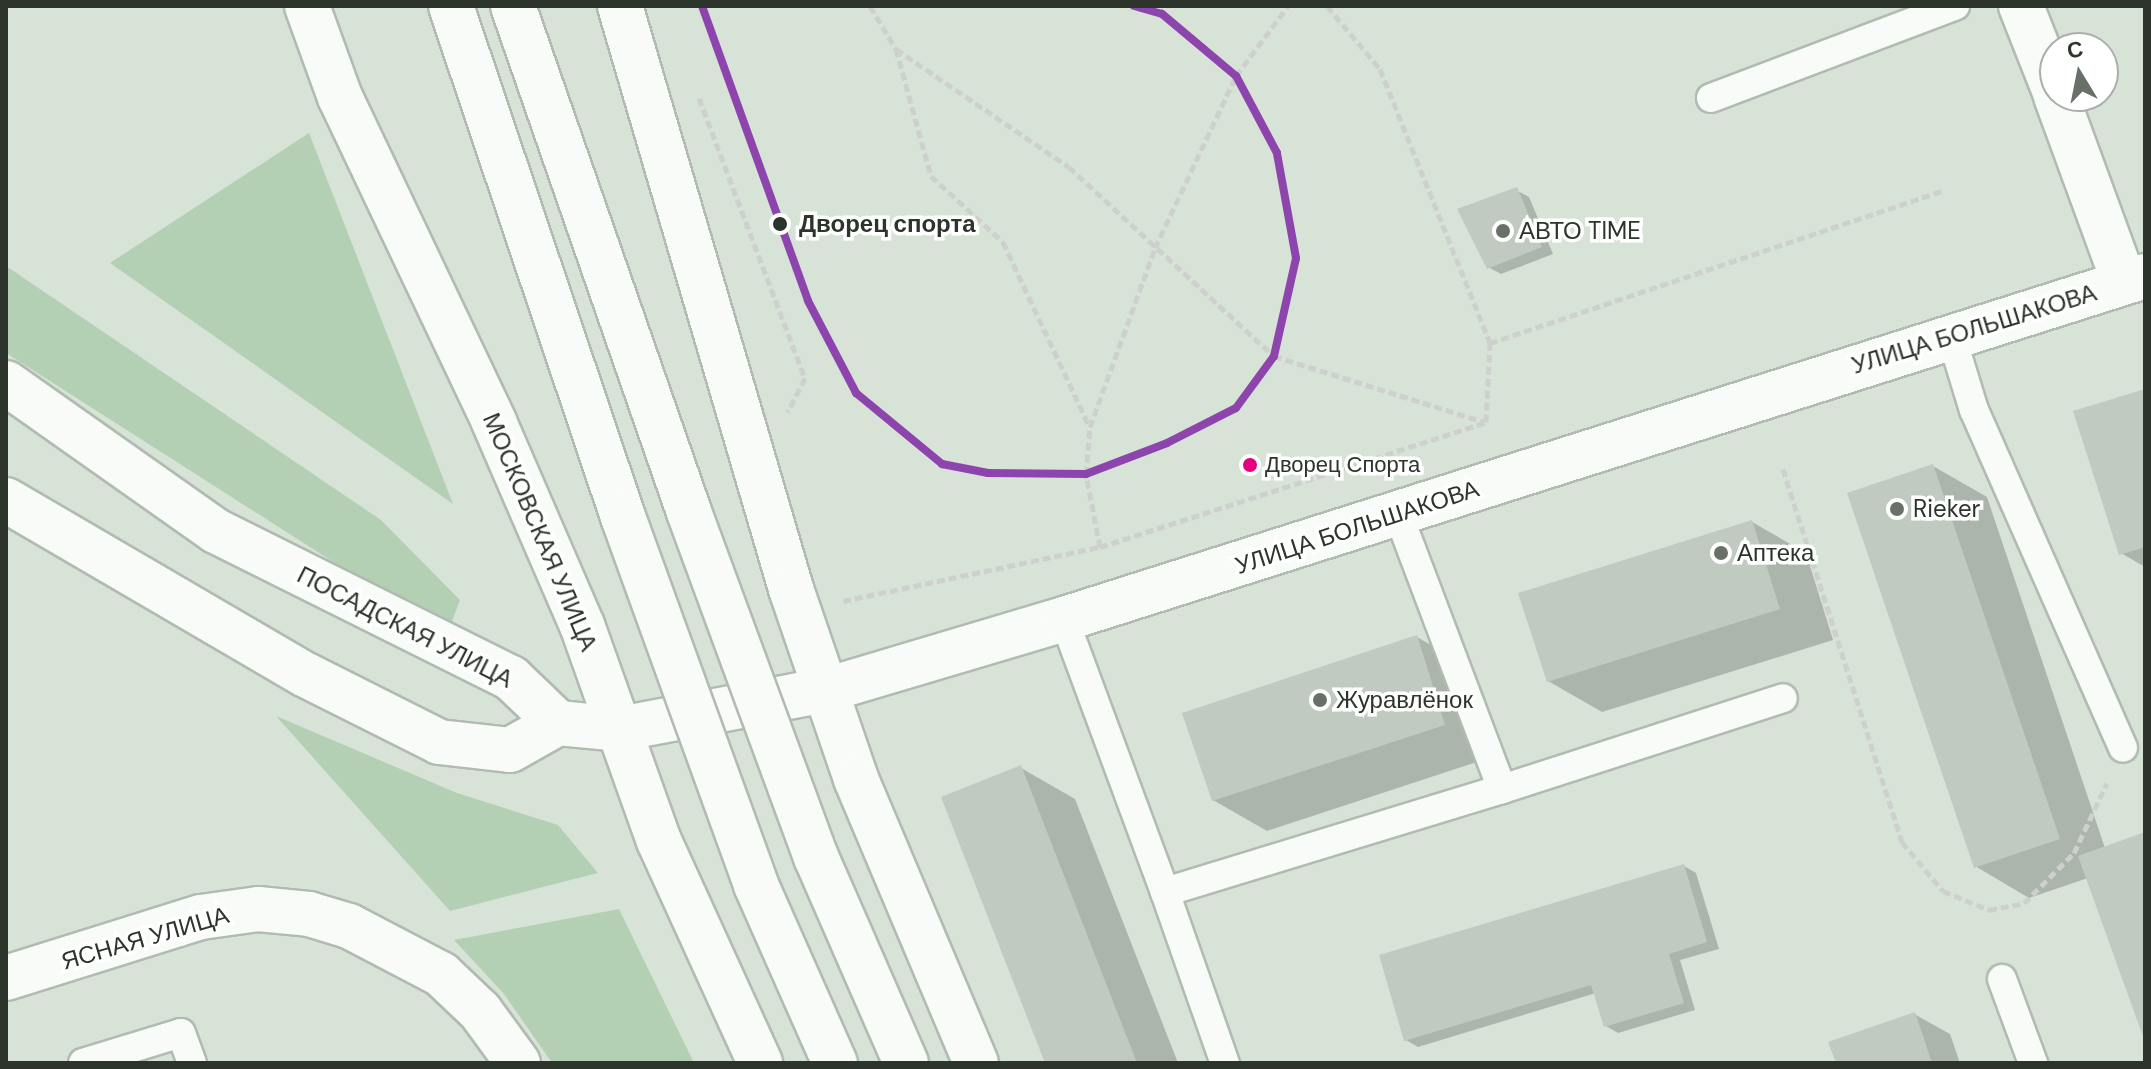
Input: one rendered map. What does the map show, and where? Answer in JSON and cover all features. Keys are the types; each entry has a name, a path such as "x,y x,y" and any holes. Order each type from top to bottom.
{"main road":[{"name":"МОСКОВСКАЯ УЛИЦА","path":"307,6 340,97 494,422 582,625 659,841 760,1063"},
{"path":"451,6 623,517 756,885 835,1063"},
{"path":"513,6 689,512 816,857 906,1063"},
{"path":"620,6 791,589 856,779 976,1063"},
{"path":"2021,6 2039,51"},
{"path":"2064,112 2135,279"},
{"name":"УЛИЦА БОЛЬШАКОВА","path":"558,723 619,729 826,690 1064,619 2135,279"},
{"name":"ПОСАДСКАЯ УЛИЦА","path":"6,383 216,531 511,678 558,723"},
{"path":"6,500 306,675 439,742 510,750 558,723"},
{"name":"ЯСНАЯ УЛИЦА","path":"6,978 201,917 258,909 309,914 349,926 441,974 480,1011 518,1063"}],"lane":[{"path":"1711,98 1955,6"},
{"path":"1951,335 1974,410 2123,748"},
{"path":"1398,514 1502,789"},
{"path":"1064,619 1225,1063"},
{"path":"1165,892 1502,789 1783,698"},
{"path":"2002,979 2033,1063"},
{"path":"83,1063 181,1033 192,1063"}],"path":[{"path":"870,6 896,49 931,176 1003,242 1090,427"},
{"path":"1100,547 1086,474 1090,427 1155,248 1236,76 1288,6"},
{"path":"1327,6 1380,69 1490,343 1486,422"},
{"path":"896,49 1069,167 1274,356 1486,422"},
{"path":"701,103 805,378 780,426"},
{"path":"1490,343 1944,190"},
{"path":"838,587 843,602 1100,547 1486,422"},
{"path":"1783,469 1902,842 1943,891 1989,910 2024,903 2074,853 2123,748"}],"green space":[{"path":"309,133 453,504 110,263"},
{"path":"6,266 381,520 460,600 450,627 360,579 6,353"},
{"path":"276,716 457,793 558,825 598,873 450,911"},
{"path":"619,909 694,1063 552,1063 504,994 454,940"}],"building":[{"name":"АВТО TIME","path":"1517,187 1542,247 1487,269 1457,209"},
{"path":"2145,389 2145,547 2119,555 2073,411"},
{"path":"1933,464 2060,839 1974,868 1847,493"},
{"path":"1752,520 1780,609 1547,682 1518,593"},
{"path":"1417,635 1445,725 1212,801 1182,713"},
{"path":"1021,765 1137,1063 1045,1063 941,797"},
{"path":"2145,832 2145,1042 2078,856"},
{"path":"1684,864 1707,942 1669,954 1684,1003 1604,1027 1591,985 1404,1041 1379,955"},
{"path":"1915,1012 1932,1063 1836,1063 1828,1042"}],"transit line":[{"path":"702,6 808,301 856,393 942,464 988,473 1086,474 1167,443 1236,408 1274,356 1296,258 1277,153 1236,76 1162,14 1134,6"}],"place":[{"name":"Дворец спорта","path":"780,224"},
{"name":"АВТО TIME","path":"1503,231"},
{"name":"Дворец Спорта","path":"1250,465"},
{"name":"Rieker","path":"1897,509"},
{"name":"Аптека","path":"1721,553"},
{"name":"Журавлёнок","path":"1320,700"}]}
